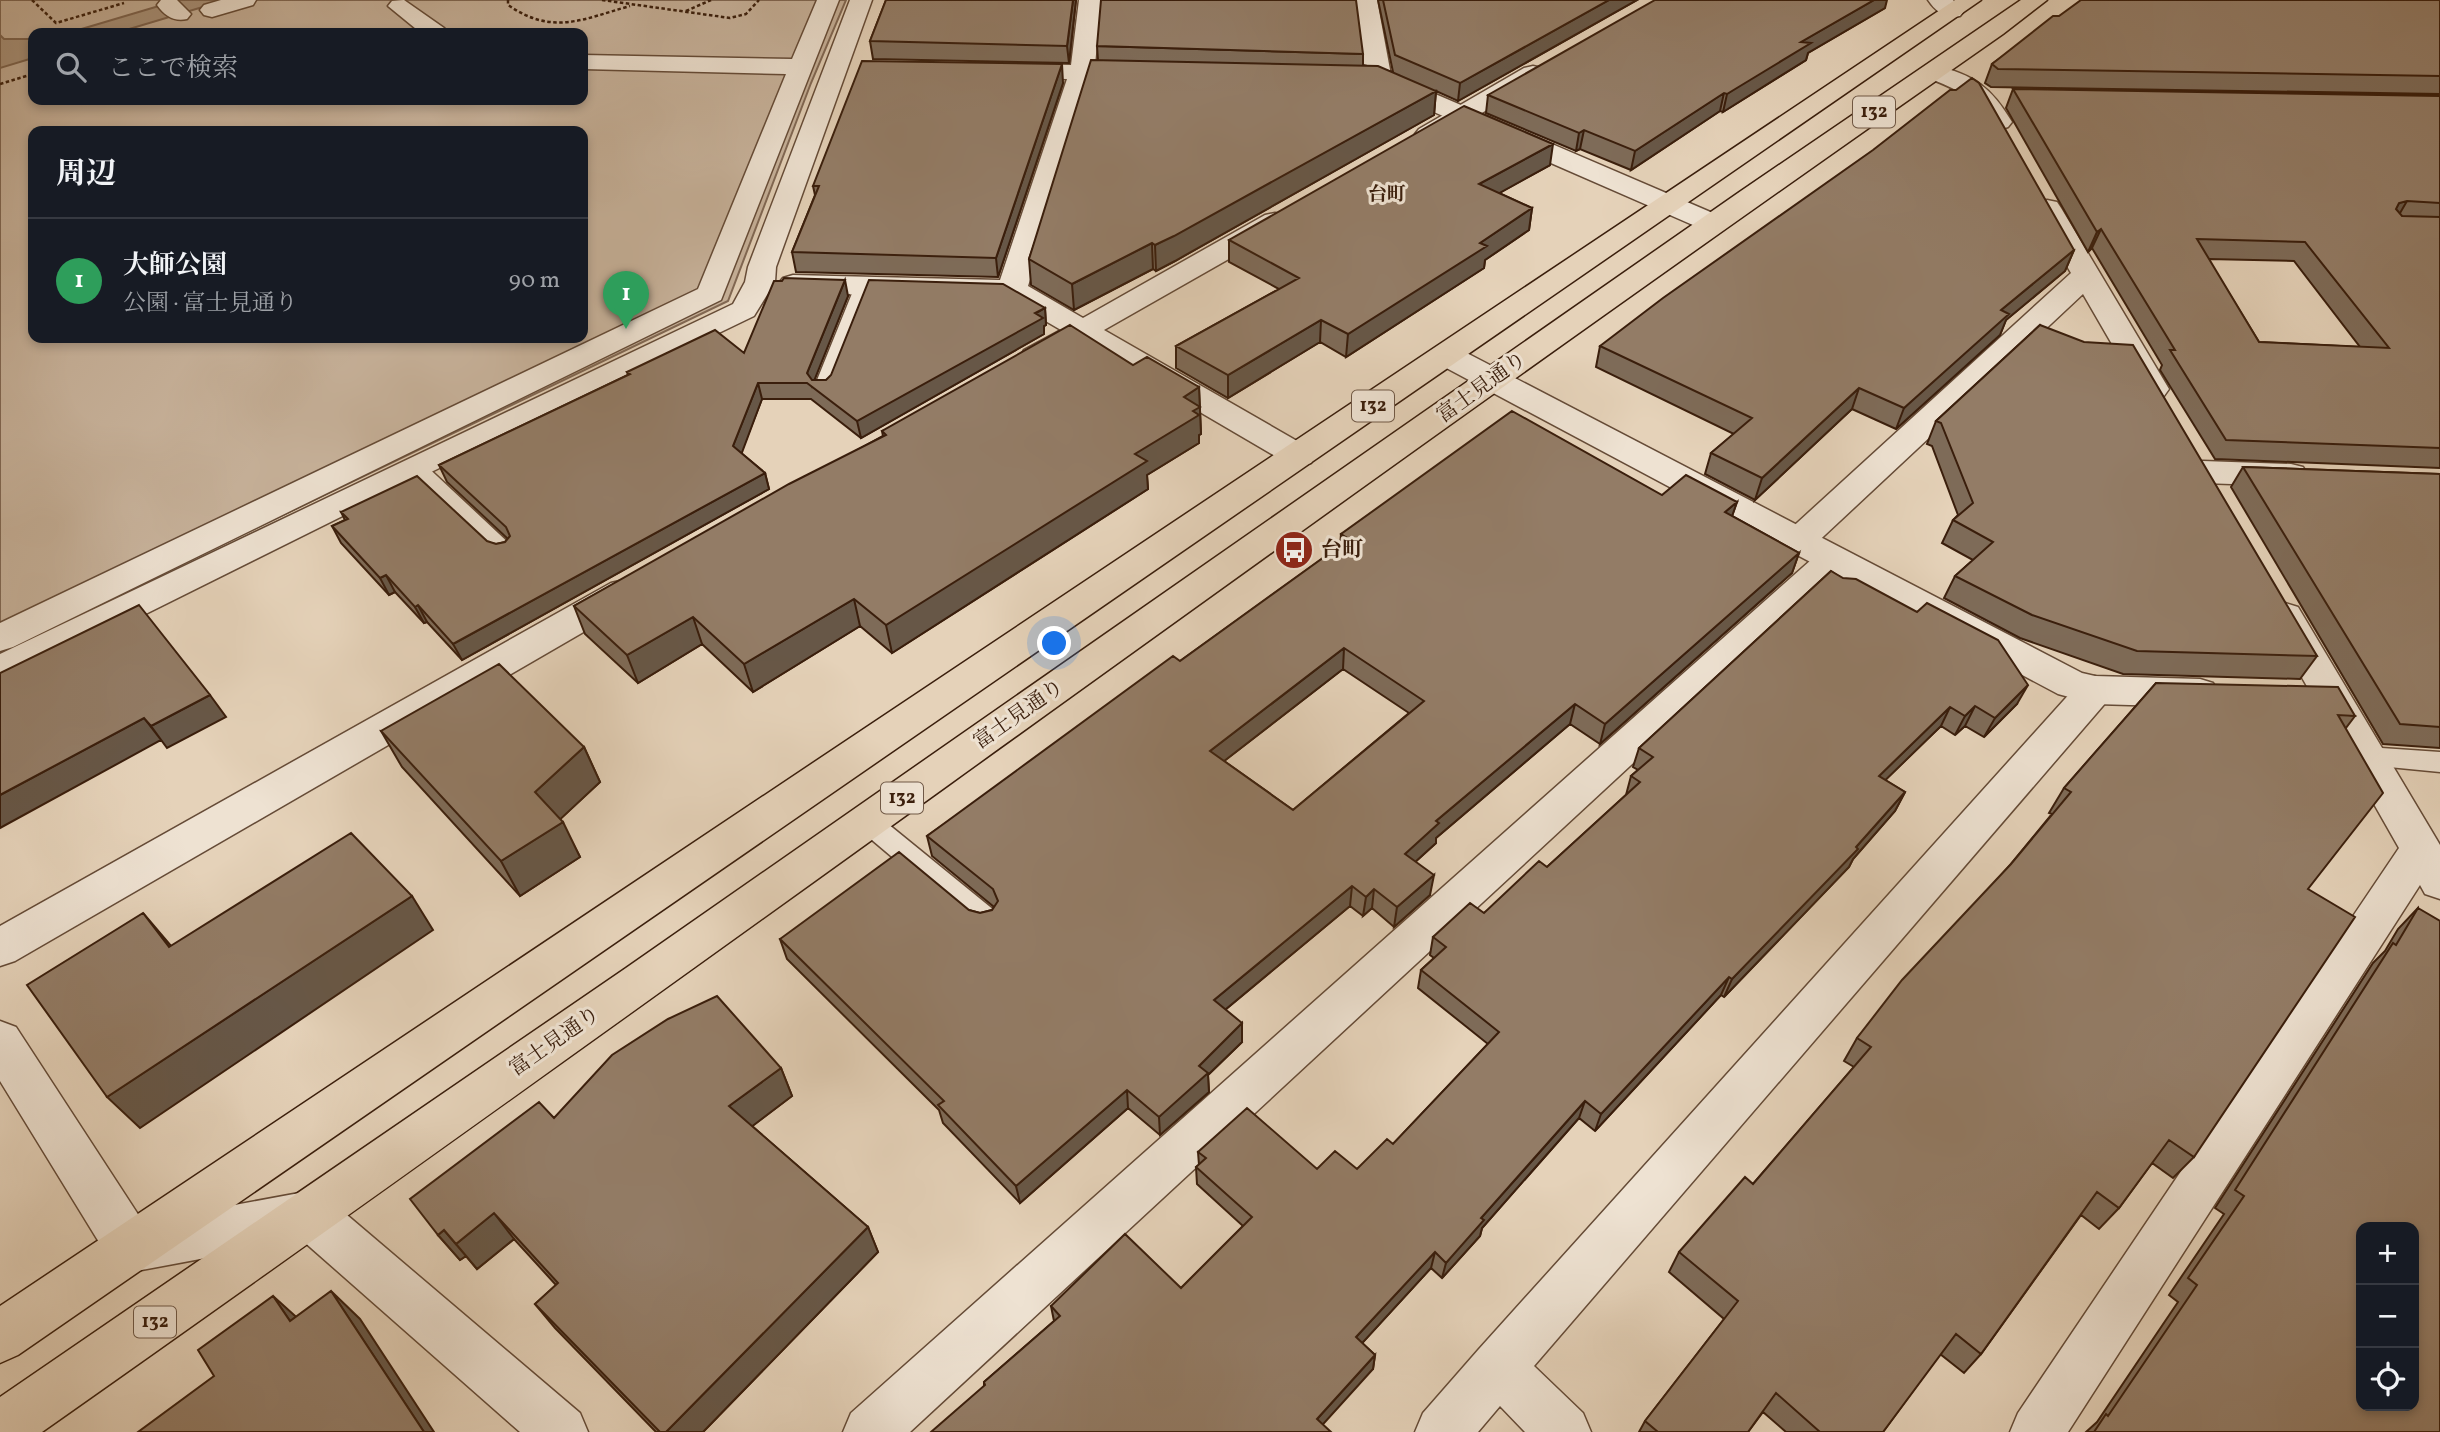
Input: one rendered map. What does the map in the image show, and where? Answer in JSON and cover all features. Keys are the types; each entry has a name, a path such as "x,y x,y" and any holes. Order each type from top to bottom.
{"highway":[{"name":"富士見通り","path":"0,1429 310,1216 1493,381 1712,223 2036,0"},
{"name":"132","path":"0,1337 1448,356 1954,4"}],"street":[{"path":"212,10 245,0"},
{"path":"0,638 710,294 828,0"},
{"path":"0,670 744,310 760,282 762,267 846,68 861,0"},
{"path":"1012,289 1082,72 1090,0"},
{"path":"1366,0 1377,72 1381,80"},
{"path":"400,6 429,28"},
{"path":"1395,153 1554,61"},
{"path":"588,62 803,67"},
{"path":"988,70 1164,74"},
{"path":"1934,72 1998,97 2011,145"},
{"path":"1356,79 1381,80 1712,223"},
{"path":"2032,180 2085,276 2168,414"},
{"path":"1006,374 1298,207"},
{"path":"870,1432 1815,550 2085,276"},
{"path":"760,282 1012,289 1298,456"},
{"path":"1448,356 2071,684 2095,690 2228,693"},
{"path":"2223,508 2196,460 2328,477"},
{"path":"0,948 654,575"},
{"path":"2037,1432 2430,866 2270,590"},
{"path":"1442,1432 2095,690"},
{"path":"2294,695 2331,696"},
{"path":"0,1041 131,1248 310,1216 561,1432"},
{"path":"1498,1368 1564,1432"}],"lane":[{"path":"824,390 864,286"},
{"path":"415,467 504,551"},
{"path":"2367,757 2440,762"},
{"path":"868,822 985,919"}],"path":[{"path":"32,0 55,23 133,0"},
{"path":"508,0 508,5 524,19 558,24 584,21 631,6"},
{"path":"602,0 730,18 746,14 759,0"},
{"path":"682,12 711,0"},
{"path":"0,84 28,76"}],"shaded area":[{"path":"0,0 846,0 811,83 728,301 0,651"},
{"path":"179,0 226,0 133,28 85,28"},
{"path":"0,35 4,39 28,39 28,60 0,68"}],"building":[{"path":"886,0 1073,0 1067,46 870,41"},
{"path":"1101,0 1356,0 1363,54 1097,46"},
{"path":"1383,0 1609,0 1460,83 1395,55"},
{"path":"1655,0 1874,0 1801,42 1811,43 1727,94 1724,93 1635,151 1584,130 1579,133 1488,95"},
{"path":"2081,0 2440,0 2440,76 1998,69 1992,64 2053,16 2059,16"},
{"path":"1091,60 1378,66 1436,91 1174,236 1155,245 1152,243 1072,284 1029,259"},
{"path":"862,61 1062,64 996,258 792,252 819,186 813,186"},
{"path":"1972,78 1979,83 2074,250 2001,310 2009,314 1904,408 1859,388 1762,478 1711,453 1752,418 1600,346 1663,298 1873,150 1950,90 1956,90"},
{"path":"2013,89 2440,96 2440,203 2407,201 2399,203 2396,209 2402,216 2440,217 2440,448 2226,440 2170,350 2175,350 2101,229 2097,232","holes":["2197,239 2305,242 2389,348 2259,342"]},
{"path":"1464,106 1553,144 1479,184 1532,208 1480,243 1487,246 1348,334 1321,320 1228,375 1176,346 1299,278 1229,240"},
{"path":"784,278 845,280 807,373 812,380 826,380 831,375 869,280 1003,284 1045,308 1035,313 1043,318 857,421 807,383 758,383 733,446 765,473 453,644 386,575 380,578 332,526 348,519 341,512 417,476 487,541 496,544 505,542 510,536 506,527 439,465 630,374 627,372 715,330 744,353 774,281 782,281"},
{"path":"1070,325 1133,365 1147,357 1199,387 1184,397 1200,407 1193,411 1199,415 1135,454 1147,461 886,625 854,599 744,664 693,617 627,655 574,606 789,484 886,435 882,431"},
{"path":"2040,325 2084,342 2133,345 2317,656 2137,651 2032,615 1955,576 1993,542 1953,520 1973,503 1941,423 1936,421"},
{"path":"1512,411 1662,495 1686,475 1737,502 1725,512 1799,553 1605,724 1575,704 1436,821 1439,823 1405,854 1434,875 1397,907 1374,889 1366,897 1352,886 1214,1000 1242,1023 1199,1066 1208,1073 1159,1117 1127,1090 1016,1186 938,1105 944,1101 780,939 899,852 969,910 980,913 992,910 998,901 993,889 927,836 1173,656 1180,661 1349,539 1341,534","holes":["1344,648 1424,701 1293,810 1210,751"]},
{"path":"2243,467 2440,474 2440,727 2400,724"},
{"path":"1831,571 1843,578 1856,579 1917,612 1927,603 1998,640 2028,685 1995,718 1975,706 1965,716 1950,707 1879,776 1905,792 1856,847 1858,849 1732,979 1729,977 1601,1114 1585,1101 1481,1218 1484,1220 1446,1263 1435,1252 1356,1337 1375,1355 1317,1419 1331,1432 931,1432 1060,1316 1051,1306 1125,1234 1181,1288 1252,1217 1196,1167 1206,1158 1198,1152 1247,1108 1317,1169 1335,1151 1357,1169 1387,1139 1393,1144 1499,1032 1421,970 1446,947 1433,937 1470,903 1484,913 1539,861 1547,867 1640,782 1631,776 1653,757 1639,748"},
{"path":"139,605 210,695 151,726 144,718 0,795 0,673"},
{"path":"499,664 584,747 535,792 563,822 501,861 381,731"},
{"path":"2156,683 2338,687 2355,716 2338,715 2383,793 2308,889 2355,917 2194,1157 2169,1140 2119,1208 2097,1192 1981,1354 1956,1334 1883,1432 1820,1432 1776,1393 1748,1432 1658,1432 1645,1421 1738,1301 1679,1252 1745,1177 1753,1184 1871,1047 1857,1038 1902,980 2011,864 2071,792 2064,788"},
{"path":"351,833 412,896 107,1097 27,985 143,913 169,947"},
{"path":"2418,908 2440,921 2440,1432 2094,1432 2106,1414 2108,1416 2197,1285 2188,1278 2244,1196 2235,1190 2393,943 2396,945"},
{"path":"717,996 781,1068 729,1106 868,1227 666,1432 660,1432 535,1304 558,1283 494,1213 456,1244 444,1230 438,1235 410,1199 539,1102 554,1118 612,1055 668,1019"},
{"path":"331,1291 424,1432 138,1432 214,1376 198,1350 273,1296 290,1321"}],"place":[{"name":"大師公園","path":"626,329"},
{"name":"台町","path":"1294,550"}],"district":[{"name":"台町","path":"1387,195"}]}
